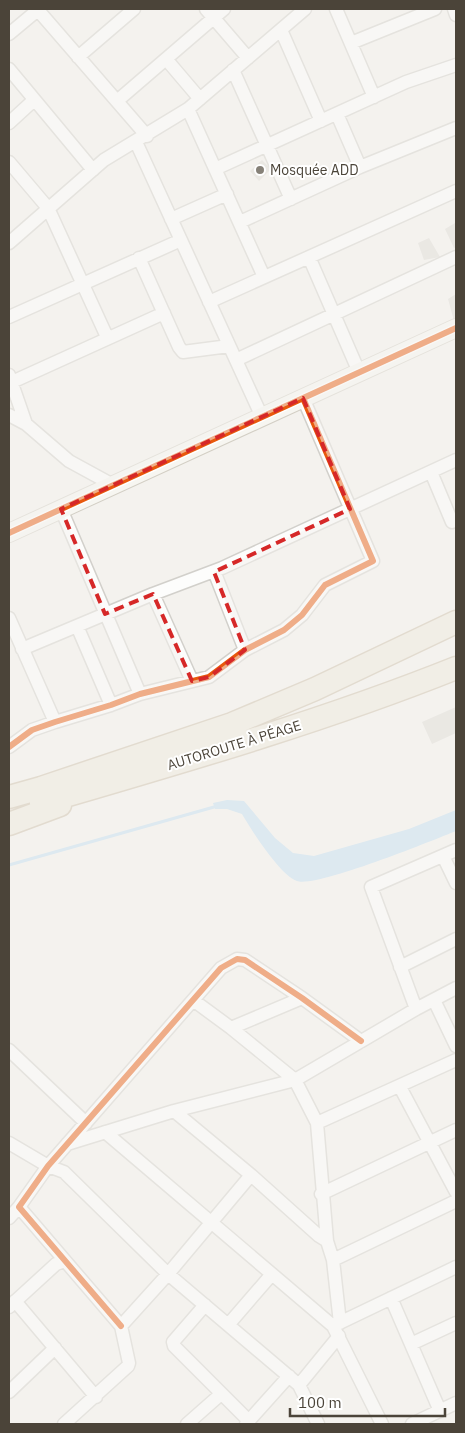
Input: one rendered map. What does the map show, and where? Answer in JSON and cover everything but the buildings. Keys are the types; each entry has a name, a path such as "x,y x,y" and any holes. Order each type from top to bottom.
{"highway":[{"path":"9,797 232,724 307,692 456,622"},
{"name":"AUTOROUTE À PÉAGE","path":"9,813 339,712 456,668"},
{"path":"9,785 151,750"},
{"path":"9,824 173,764"}],"street":[{"path":"9,34 38,9 117,101 142,139 180,240 262,417"},
{"path":"78,57 134,9"},
{"path":"117,101 166,59 210,13 224,9"},
{"path":"9,243 104,160 188,110 305,9"},
{"path":"336,9 374,97"},
{"path":"351,43 436,9"},
{"path":"454,9 456,15"},
{"path":"210,13 248,58"},
{"path":"281,30 321,121"},
{"path":"166,59 200,99"},
{"path":"215,169 406,82 456,65"},
{"path":"9,69 93,170"},
{"path":"234,70 290,199"},
{"path":"9,123 34,100"},
{"path":"188,110 264,277"},
{"path":"337,114 360,167"},
{"path":"240,222 360,167 456,128"},
{"path":"9,163 48,208 107,337"},
{"path":"209,302 456,191"},
{"path":"171,219 227,194"},
{"path":"9,316 180,240"},
{"path":"309,257 359,372"},
{"path":"236,360 456,257"},
{"path":"139,258 179,347 183,352 229,346"},
{"path":"26,424 10,378 164,313"},
{"path":"9,533 456,328"},
{"path":"9,747 32,730 111,706 140,694 209,677 245,650 284,630 302,615 325,585 373,561 303,398"},
{"path":"9,415 26,424 69,461 86,472 113,485"},
{"path":"22,649 153,594 214,571 456,460"},
{"path":"431,472 452,522"},
{"path":"60,509 140,694"},
{"path":"214,571 245,650"},
{"path":"153,594 192,681"},
{"path":"9,618 55,722"},
{"path":"77,626 111,706"},
{"path":"416,1009 371,887 456,850"},
{"path":"444,856 456,883"},
{"path":"400,967 456,939"},
{"path":"9,1218 48,1166 221,968 237,959 245,960 361,1041"},
{"path":"67,1144 174,1111 295,1080 416,1009 456,988"},
{"path":"231,1028 302,998"},
{"path":"193,1000 295,1080 317,1123 327,1241 333,1260 337,1328 382,1424"},
{"path":"434,1000 456,1046"},
{"path":"9,1050 86,1122"},
{"path":"317,1123 456,1060"},
{"path":"400,1086 456,1192"},
{"path":"174,1111 252,1175 319,1236 327,1241"},
{"path":"322,1194 456,1130"},
{"path":"105,1132 337,1328"},
{"path":"9,1143 48,1166 64,1172 168,1274 300,1385 318,1424"},
{"path":"121,1326 252,1175"},
{"path":"333,1260 456,1201"},
{"path":"19,1207 121,1326 129,1363 96,1397 79,1419 64,1424"},
{"path":"65,1260 56,1264 12,1304 54,1348 96,1397"},
{"path":"300,1385 337,1328 391,1298 456,1267"},
{"path":"228,1325 272,1274"},
{"path":"391,1298 440,1411"},
{"path":"205,1305 173,1342 174,1346 248,1423 289,1376"},
{"path":"411,1344 456,1323"},
{"path":"9,1392 54,1348"},
{"path":"187,1424 221,1394"},
{"path":"412,1424 456,1403"}],"highlighted area":[{"path":"303,398 350,509 214,572 245,650 209,677 192,681 153,594 105,614 61,509"}],"water":[{"path":"227,800 244,801 275,838 293,853 314,856 409,829 456,810 456,831 349,871 326,878 297,881 290,877 275,862 242,814 227,809 215,809 213,803"}],"waterway":[{"path":"9,865 214,807"}],"cycle path":[{"path":"9,533 456,328"},
{"path":"9,747 32,730 140,694 209,677 245,650 284,630 302,615 325,585 373,561 303,398"},
{"path":"121,1326 19,1207 48,1166 221,968 237,959 245,960 361,1041"}],"place":[{"name":"Mosquée ADD","path":"260,170"}]}
